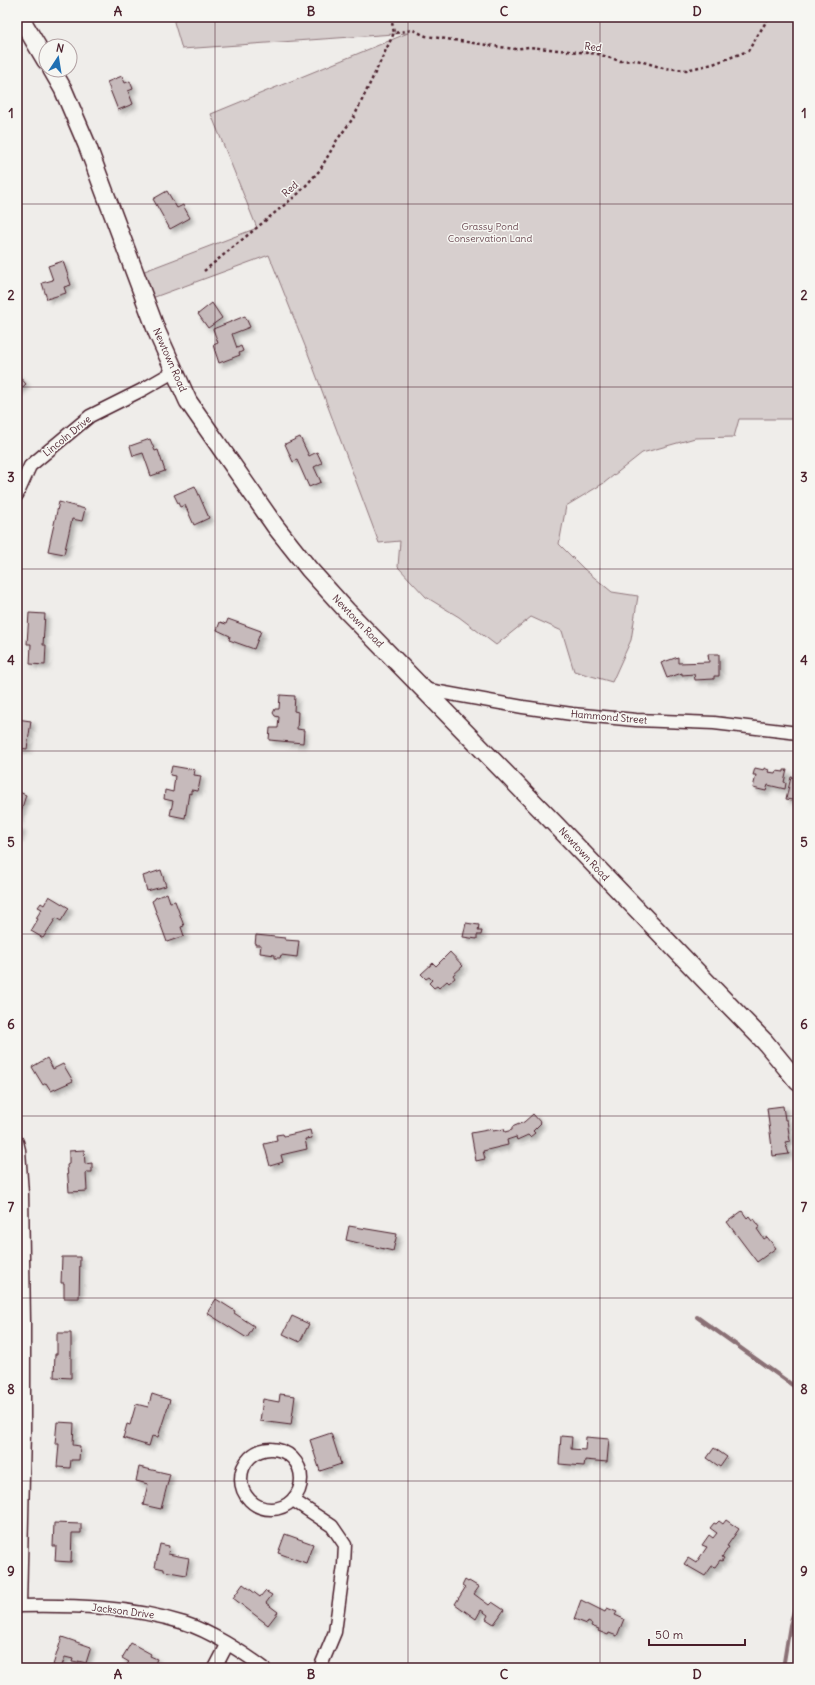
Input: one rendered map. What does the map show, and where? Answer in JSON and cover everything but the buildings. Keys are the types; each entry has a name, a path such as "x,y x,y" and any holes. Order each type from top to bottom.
{"street":[{"path":"20,17 38,47"},
{"name":"Newtown Road","path":"57,78 63,89 87,145 157,332 188,401 274,526 340,604 765,1042 798,1082"},
{"name":"Lincoln Drive","path":"17,495 30,466 90,416 142,390 175,371"},
{"name":"Hammond Street","path":"422,689 523,708 572,714 636,720 714,723 798,733"},
{"path":"17,1142 19,1150 22,1194 24,1315 24,1431 18,1606"},
{"path":"269,1449 277,1450 291,1457 300,1470 301,1478 300,1486 293,1500 287,1505 272,1509 264,1509 250,1502 245,1496 240,1481 241,1473 248,1459 261,1450 269,1449"},
{"path":"293,1500 332,1526 345,1545 335,1632 320,1668"},
{"name":"Jackson Drive","path":"18,1606 74,1606 137,1611 185,1623 227,1645 264,1668"},
{"path":"215,1668 227,1645"}],"path":[{"path":"391,17 394,33"},
{"name":"Red","path":"204,271 299,193 320,170 337,140 354,117 394,33 413,30 426,36 499,47 514,49 529,47 598,54 620,61 637,60 663,68 686,70 713,64 748,51 769,17"}],"green space":[{"name":"Grassy Pond Conservation Land","path":"175,17 798,17 798,419 739,419 734,437 695,438 642,453 604,483 566,506 559,544 584,569 612,592 638,596 631,640 612,682 574,671 562,631 531,617 496,645 459,617 426,597 398,567 400,541 379,543 309,356 269,255 152,298 142,272 257,228 211,114 408,33 182,49 174,22"}],"waterway":[{"path":"697,1317 798,1389"},
{"path":"783,1668 790,1625 798,1597"}]}
